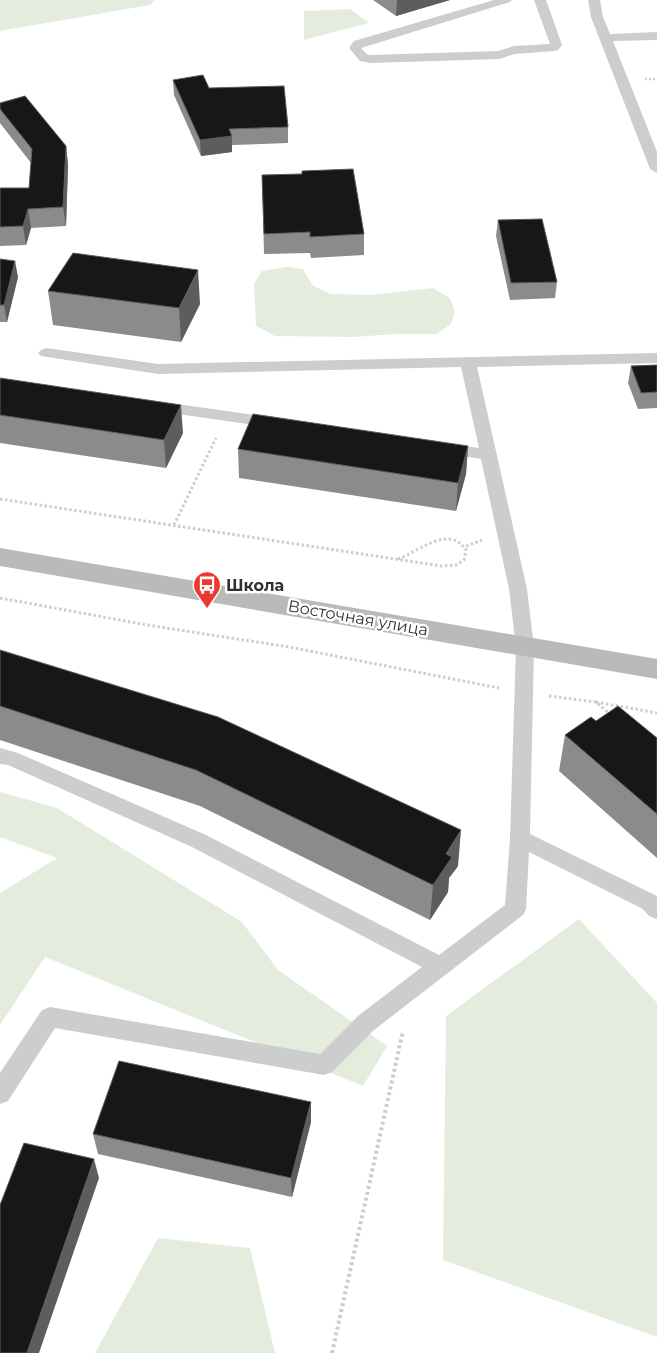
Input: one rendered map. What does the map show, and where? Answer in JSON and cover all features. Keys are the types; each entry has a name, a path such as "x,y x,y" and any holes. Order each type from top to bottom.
{"main road":[{"name":"Восточная улица","path":"0,557 657,668"}],"lane":[{"path":"506,0 358,44 355,48 364,58 371,59 498,55 514,50 554,47 556,45 540,0"},
{"path":"594,0 597,17 657,169"},
{"path":"606,38 657,36"},
{"path":"46,353 164,369 657,358"},
{"path":"0,1093 50,1017 324,1065 366,1023 515,909 520,838 526,647 518,589 468,362"},
{"path":"143,404 294,426"},
{"path":"430,446 489,455"},
{"path":"0,756 11,758 199,841 440,966"},
{"path":"520,838 650,903 657,910"}],"path":[{"path":"648,79 657,79"},
{"path":"174,525 226,415"},
{"path":"0,498 441,566 456,566 464,560 466,550 461,542 452,538 440,538 430,542 415,553 397,559"},
{"path":"464,547 505,530"},
{"path":"0,598 147,625 289,646 524,693 596,702 657,713"},
{"path":"596,702 616,720"},
{"path":"332,1353 404,1023"}],"green space":[{"path":"0,0 155,0 150,5 0,31"},
{"path":"350,9 369,23 304,40 304,11"},
{"path":"287,267 303,269 313,286 331,294 371,295 433,288 450,298 455,312 451,324 437,334 354,337 275,336 256,326 254,284 262,271"},
{"path":"0,792 57,808 242,922 278,970 387,1046 363,1086 45,957 0,1025 0,893 57,858 0,837"},
{"path":"579,919 657,1003 657,1337 443,1260 446,1016"},
{"path":"158,1238 250,1248 275,1353 95,1353"}],"building":[{"path":"203,75 209,88 284,86 288,127 229,129 232,136 200,140 173,80"},
{"path":"25,96 66,146 63,207 28,209 23,226 0,227 0,188 29,188 32,149 0,109 0,103"},
{"path":"353,169 364,234 310,237 310,232 264,234 262,175 302,174 302,171"},
{"path":"542,219 557,282 511,283 498,220"},
{"path":"73,253 198,270 179,308 48,291"},
{"path":"0,259 15,261 4,305 0,305"},
{"path":"657,365 657,392 641,393 631,366"},
{"path":"0,378 181,405 164,440 0,415"},
{"path":"253,414 468,446 458,483 238,449"},
{"path":"0,650 218,717 461,830 446,854 452,857 433,885 196,770 0,706"},
{"path":"618,706 657,738 657,814 565,735 591,717 596,721"},
{"path":"119,1061 311,1102 291,1178 93,1134"},
{"path":"24,1143 94,1159 27,1353 0,1353 0,1205"}],"place":[{"name":"Школа","path":"207,609"}]}
